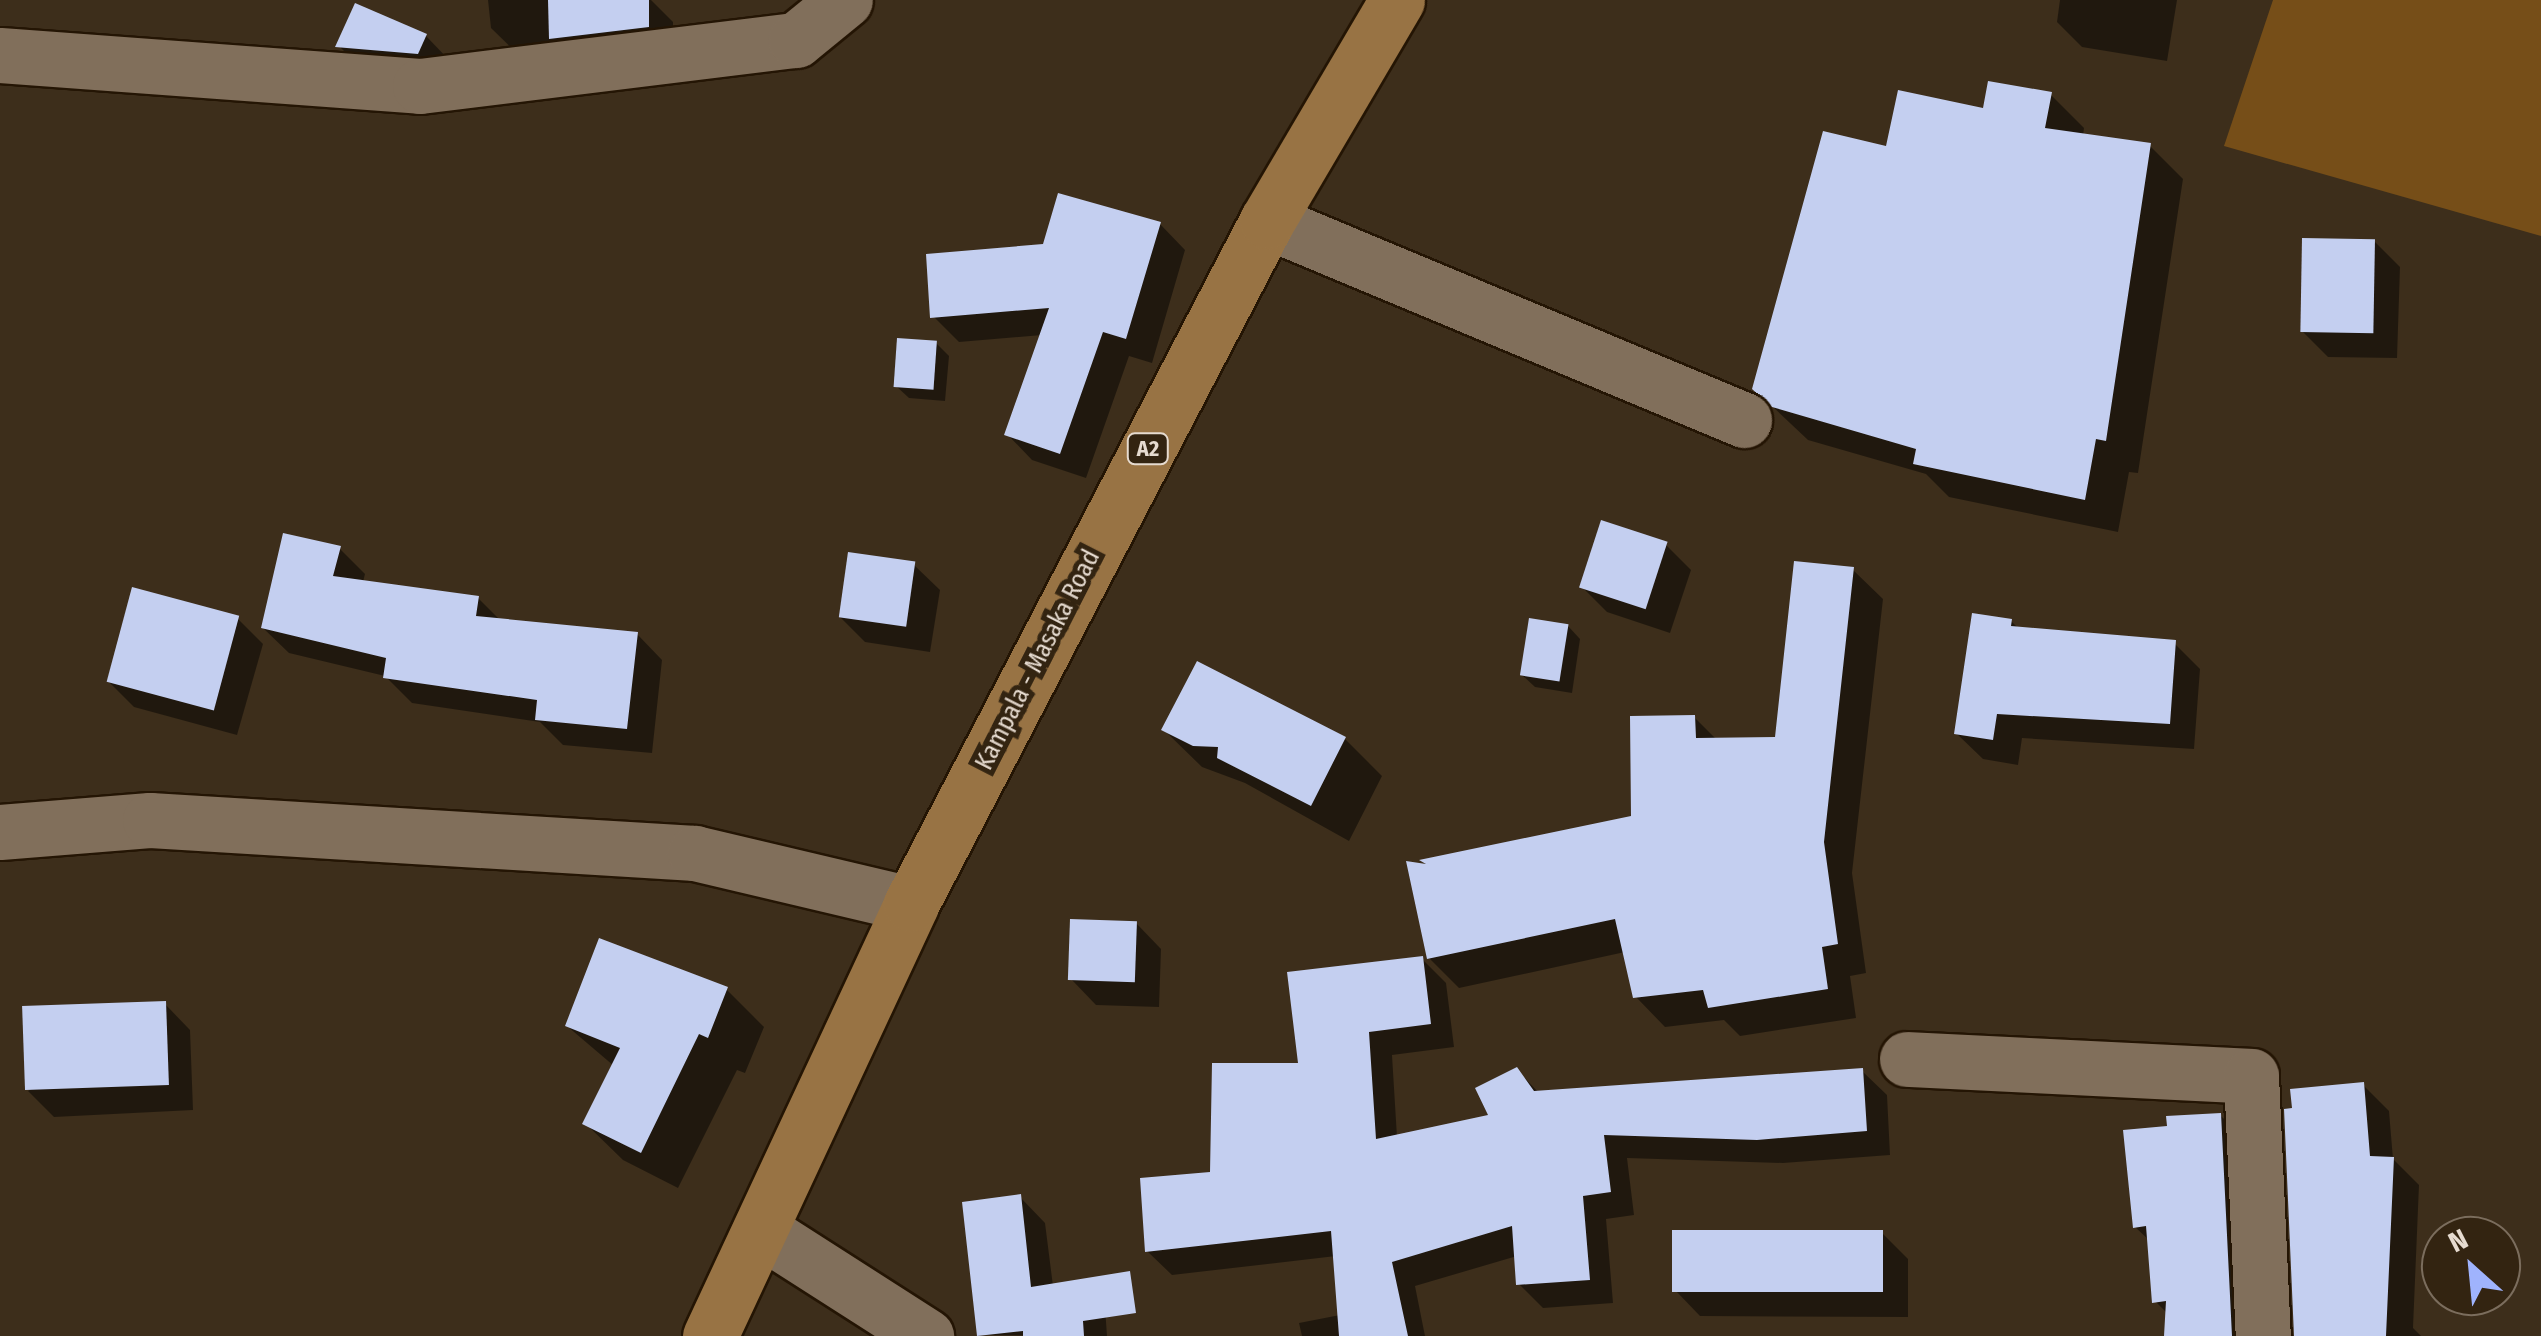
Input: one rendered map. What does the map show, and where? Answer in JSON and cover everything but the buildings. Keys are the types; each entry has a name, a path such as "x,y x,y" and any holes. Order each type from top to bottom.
{"main road":[{"name":"Kampala - Masaka Road","path":"710,1336 911,904 1266,221 1396,0"}],"street":[{"path":"0,55 420,86 796,40 845,0"},
{"path":"1266,221 1744,420"},
{"path":"0,832 150,820 695,853 911,904"},
{"path":"1907,1058 2251,1076 2263,1336"},
{"path":"762,1231 926,1336"}],"shaded area":[{"path":"2273,0 2541,0 2541,236 2224,146"}]}
